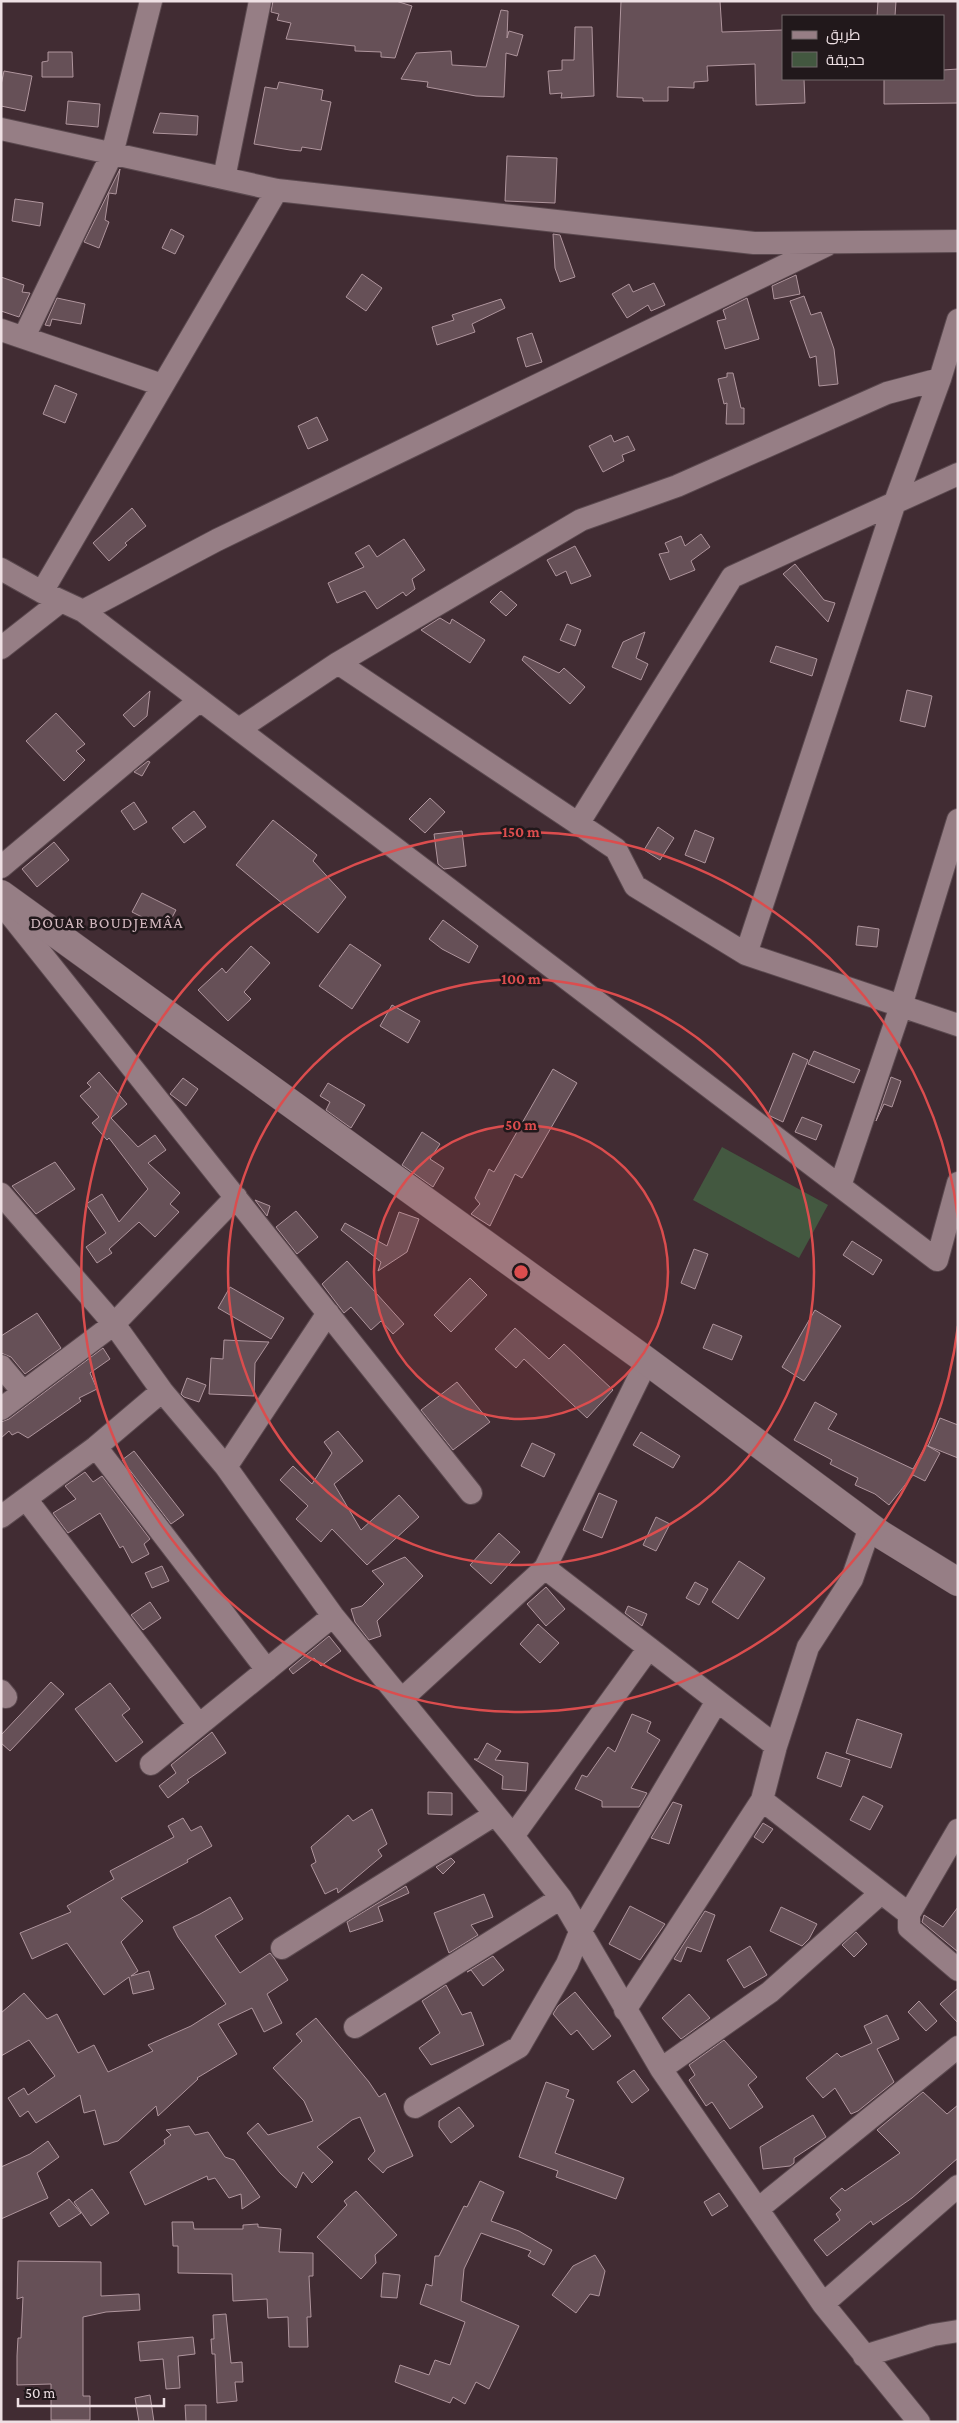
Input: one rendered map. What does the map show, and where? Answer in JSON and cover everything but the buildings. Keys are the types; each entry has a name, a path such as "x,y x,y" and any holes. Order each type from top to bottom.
{"street":[{"path":"24,337 112,154 151,1"},
{"path":"224,178 260,1"},
{"path":"1,129 277,190 754,243 958,241"},
{"path":"1,648 52,597 162,385 277,190"},
{"path":"84,611 217,540 833,242"},
{"path":"746,954 895,502 940,379 958,320"},
{"path":"1,330 162,385"},
{"path":"239,729 338,663 581,520 677,486 888,393 940,379"},
{"path":"578,824 732,577 958,474"},
{"path":"1,570 52,597 84,611 937,1260 950,1241 958,1184"},
{"path":"338,663 616,849 636,886 746,954 958,1025"},
{"path":"1,867 200,700"},
{"path":"840,1186 901,1006 958,820"},
{"path":"1,894 647,1361 870,1527 958,1582"},
{"path":"1,903 471,1492"},
{"path":"1,1194 114,1324 162,1391 226,1467 333,1616 402,1699 494,1816 514,1836 561,1898 661,2069 823,2304 919,2422"},
{"path":"1,1410 114,1324 236,1197"},
{"path":"226,1467 328,1313"},
{"path":"402,1699 545,1568 647,1361"},
{"path":"1,1366 23,1392"},
{"path":"1,1517 96,1447 162,1391"},
{"path":"96,1447 266,1670"},
{"path":"26,1499 199,1725"},
{"path":"625,2010 762,1800 776,1746 808,1647 852,1579 870,1527"},
{"path":"545,1568 776,1746"},
{"path":"151,1764 333,1616"},
{"path":"514,1836 649,1648"},
{"path":"415,2107 519,2047 567,1964 580,1932 717,1701"},
{"path":"762,1800 909,1914"},
{"path":"282,1948 494,1816"},
{"path":"958,1830 909,1914 909,1928 958,1970"},
{"path":"661,2069 770,1992 881,1892"},
{"path":"355,2026 561,1898"},
{"path":"758,2209 958,2048"},
{"path":"823,2304 958,2186"},
{"path":"864,2356 933,2336 958,2331"}],"green space":[{"path":"722,1147 828,1205 799,1258 693,1200"}],"district":[{"name":"DOUAR BOUDJEMÂA","path":"107,922"}]}
